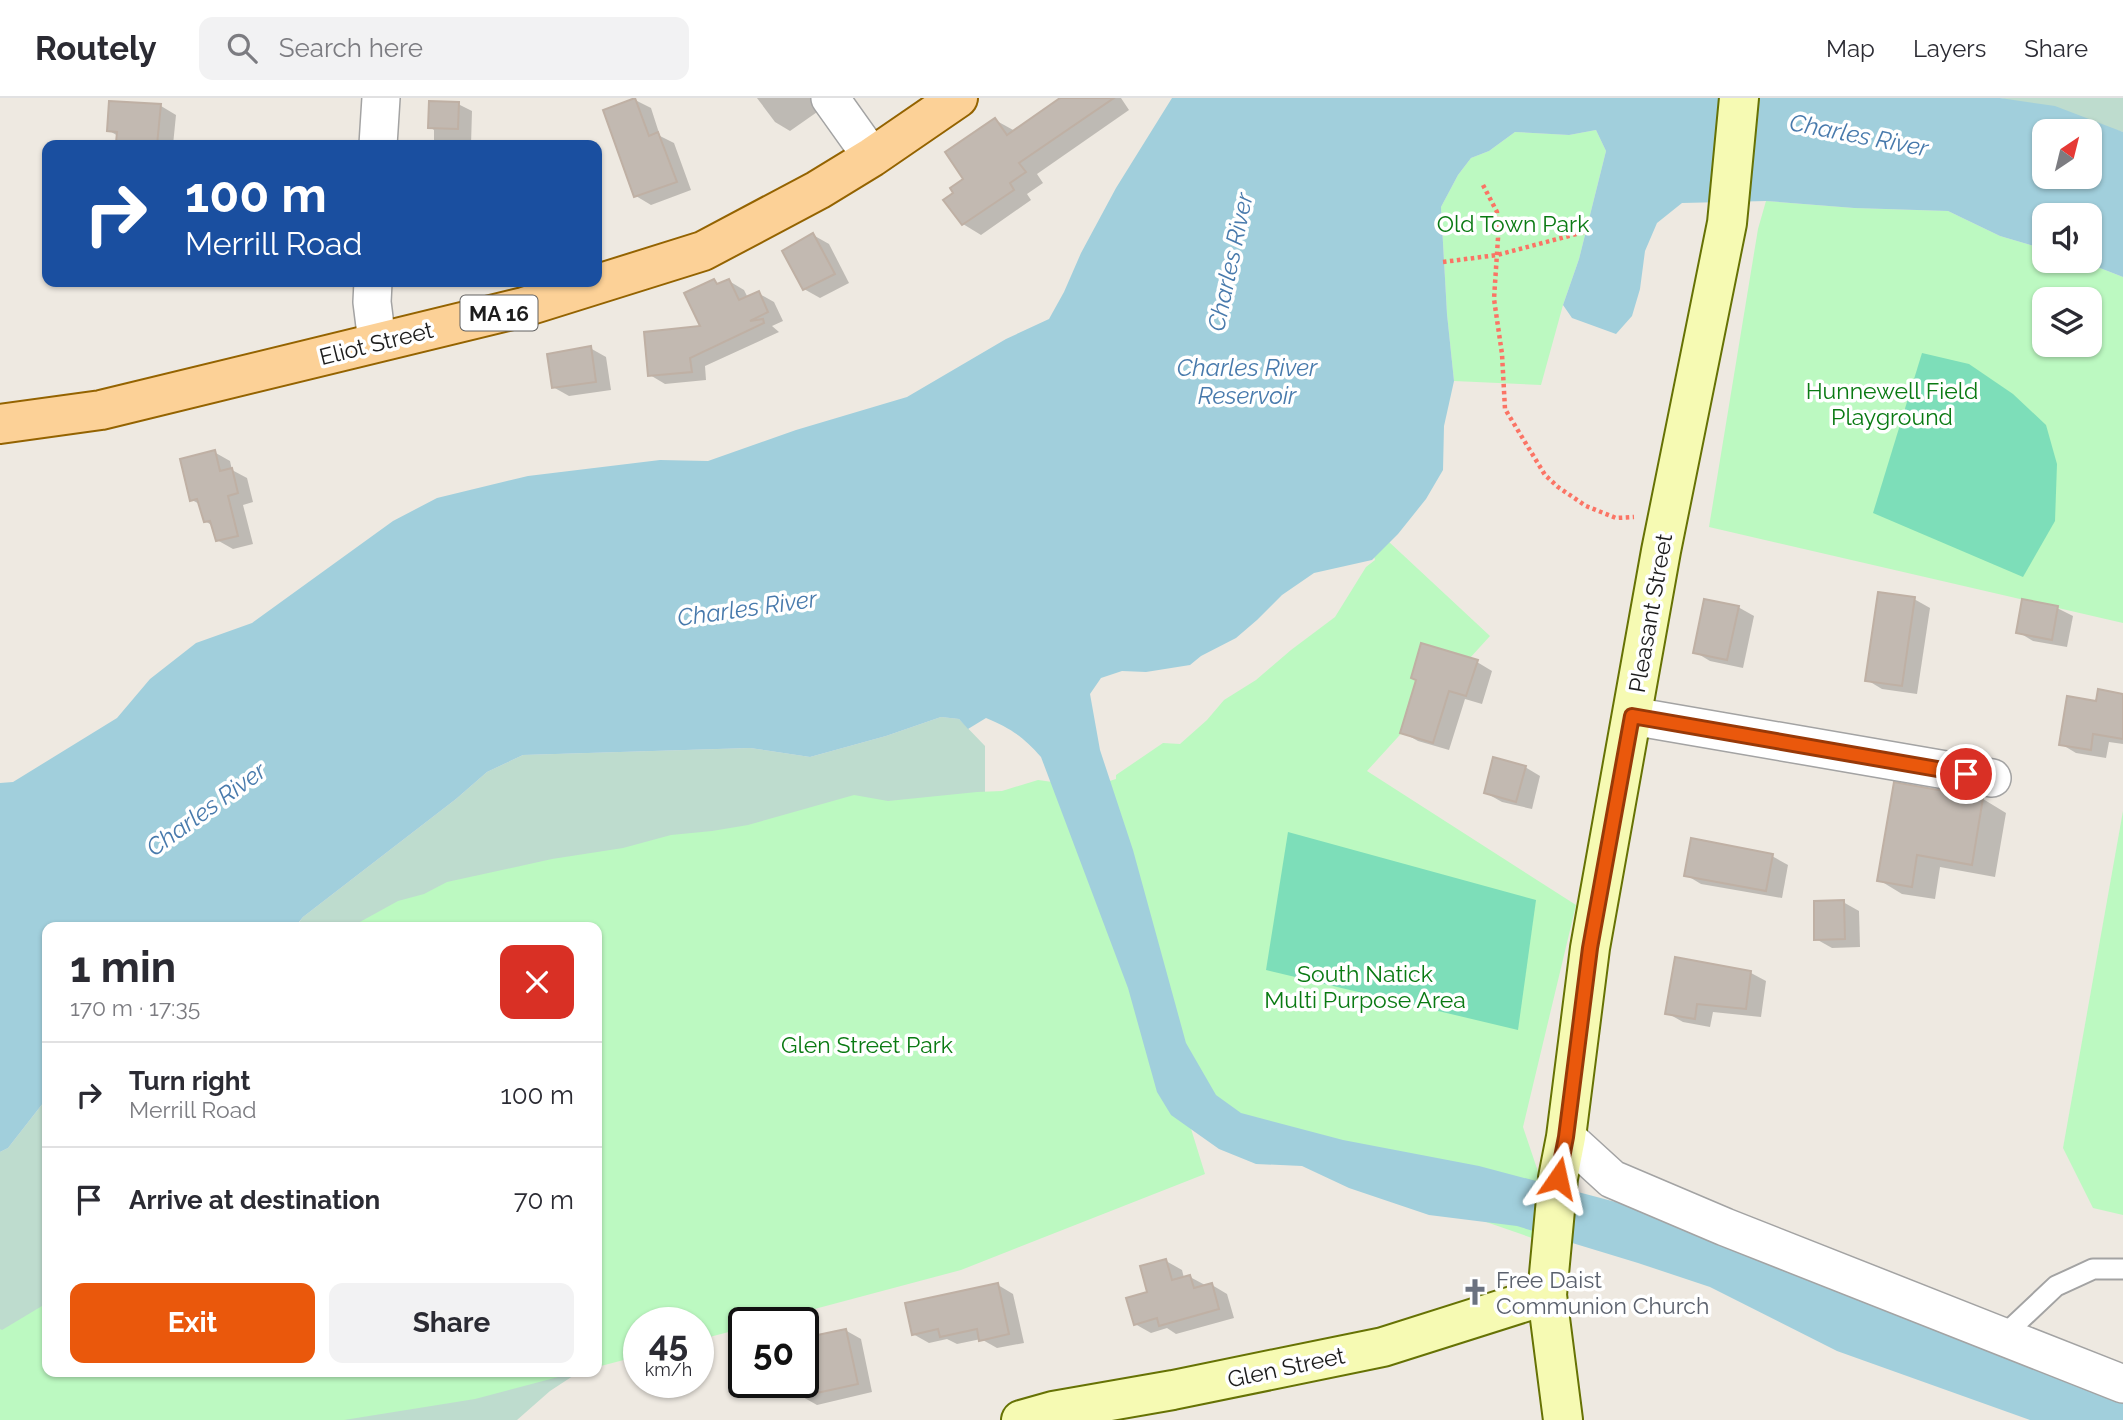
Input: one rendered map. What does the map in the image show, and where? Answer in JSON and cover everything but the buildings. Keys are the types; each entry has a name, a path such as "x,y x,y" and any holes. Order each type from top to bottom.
{"main road":[{"name":"Eliot Street","path":"602,283 703,251 818,190 958,98"},
{"name":"Pleasant Street","path":"1563,1420 1547,1295 1558,1178 1566,1137 1590,948 1661,551 1727,223 1739,98"},
{"name":"Eliot Street","path":"0,424 101,410 524,307 588,287"},
{"name":"Glen Street","path":"1021,1420 1053,1411 1173,1390 1383,1347 1547,1295"}],"street":[{"path":"379,140 380,98"},
{"path":"830,98 872,157"},
{"path":"373,287 377,342"},
{"path":"1632,716 1992,778"},
{"path":"1566,1137 1612,1179 1725,1227 2123,1384"}],"lane":[{"path":"2003,1336 2056,1286 2093,1269 2123,1269"}],"path":[{"path":"1483,185 1497,212 1494,299 1502,354 1505,410 1545,475 1558,488 1586,506 1616,518 1635,517"},
{"path":"1443,262 1497,255 1584,232"}],"green space":[{"path":"2000,98 2123,98 2123,132 2102,126 2102,119 2076,119"},
{"name":"Old Town Park","path":"1596,130 1606,151 1579,259 1541,385 1454,381 1441,207 1458,175 1471,158 1489,151 1515,132 1569,135"},
{"name":"Hunnewell Field Playground","path":"1766,201 1854,208 1948,211 2000,236 2032,245 2032,273 2102,273 2102,269 2123,277 2123,623 1709,527 1758,229"},
{"path":"1922,353 1969,364 2013,394 2046,425 2057,464 2055,521 2023,577 1873,513"},
{"name":"Glen Street Park","path":"1388,541 1490,636 1367,771 1576,905 1523,1127 1564,1249 1188,1119 1205,1174 961,1270 819,1308 728,1307 728,1332 714,1336 714,1307 623,1307 623,1360 602,1366 602,922 360,922 398,901 424,894 447,882 552,859 623,848 671,835 748,825 854,795 888,801 1002,791 1038,780 1067,784 1103,783 1116,779 1116,775 1163,743 1180,744 1207,720 1224,700 1256,680 1335,617 1366,567 1375,560 1374,556"},
{"path":"941,717 959,719 985,746 985,805 650,1307 637,1307 602,975 602,922 299,922 487,772 523,755 750,748 810,757 886,736"},
{"path":"2123,811 2123,1215 2093,1208 2063,1148"},
{"name":"South Natick Multi Purpose Area","path":"1288,832 1536,900 1518,1030 1266,970"},
{"path":"42,1104 42,1377 571,1377 550,1391 517,1420 0,1420 0,1152 8,1148"},
{"path":"42,1306 42,1377 558,1377 475,1399 344,1420 0,1420 0,1329"}],"water":[{"name":"Charles River Reservoir","path":"1172,98 2000,98 2055,106 2089,119 2032,119 2032,189 2102,189 2102,124 2123,132 2123,277 2102,269 2102,203 2032,203 2032,245 2000,236 1948,211 1854,208 1766,201 1682,203 1657,223 1645,251 1640,289 1632,316 1616,334 1572,318 1563,305 1579,259 1606,151 1596,130 1569,135 1515,132 1489,151 1471,158 1458,175 1441,207 1454,381 1444,426 1443,470 1426,499 1398,534 1372,560 1314,573 1282,595 1236,638 1201,656 1190,665 1146,672 1122,671 1101,678 1090,694 1100,750 1133,850 1186,1043 1216,1095 1241,1113 1343,1140 1479,1166 1699,1224 2123,1393 2123,1420 2030,1420 1837,1351 1710,1287 1517,1226 1429,1215 1349,1188 1302,1166 1256,1164 1219,1149 1171,1115 1157,1092 1128,988 1041,757 1016,734 986,718 968,729 959,719 941,717 886,736 810,757 750,748 523,755 487,772 299,922 42,922 42,1104 8,1148 0,1152 0,783 13,782 117,718 150,679 196,643 252,623 393,521 437,498 528,476 660,460 708,461 796,430 907,397 1006,339 1049,319 1081,253 1116,188"}],"place":[{"name":"Free Daist Communion Church","path":"1475,1292"}],"route":[{"path":"1558,1178 1566,1137 1590,948 1632,716 1966,774"}],"water label":[{"name":"Charles River","path":"1859,135"},
{"name":"Charles River","path":"1230,262"},
{"name":"Charles River","path":"747,608"},
{"name":"Charles River","path":"206,809"}]}
